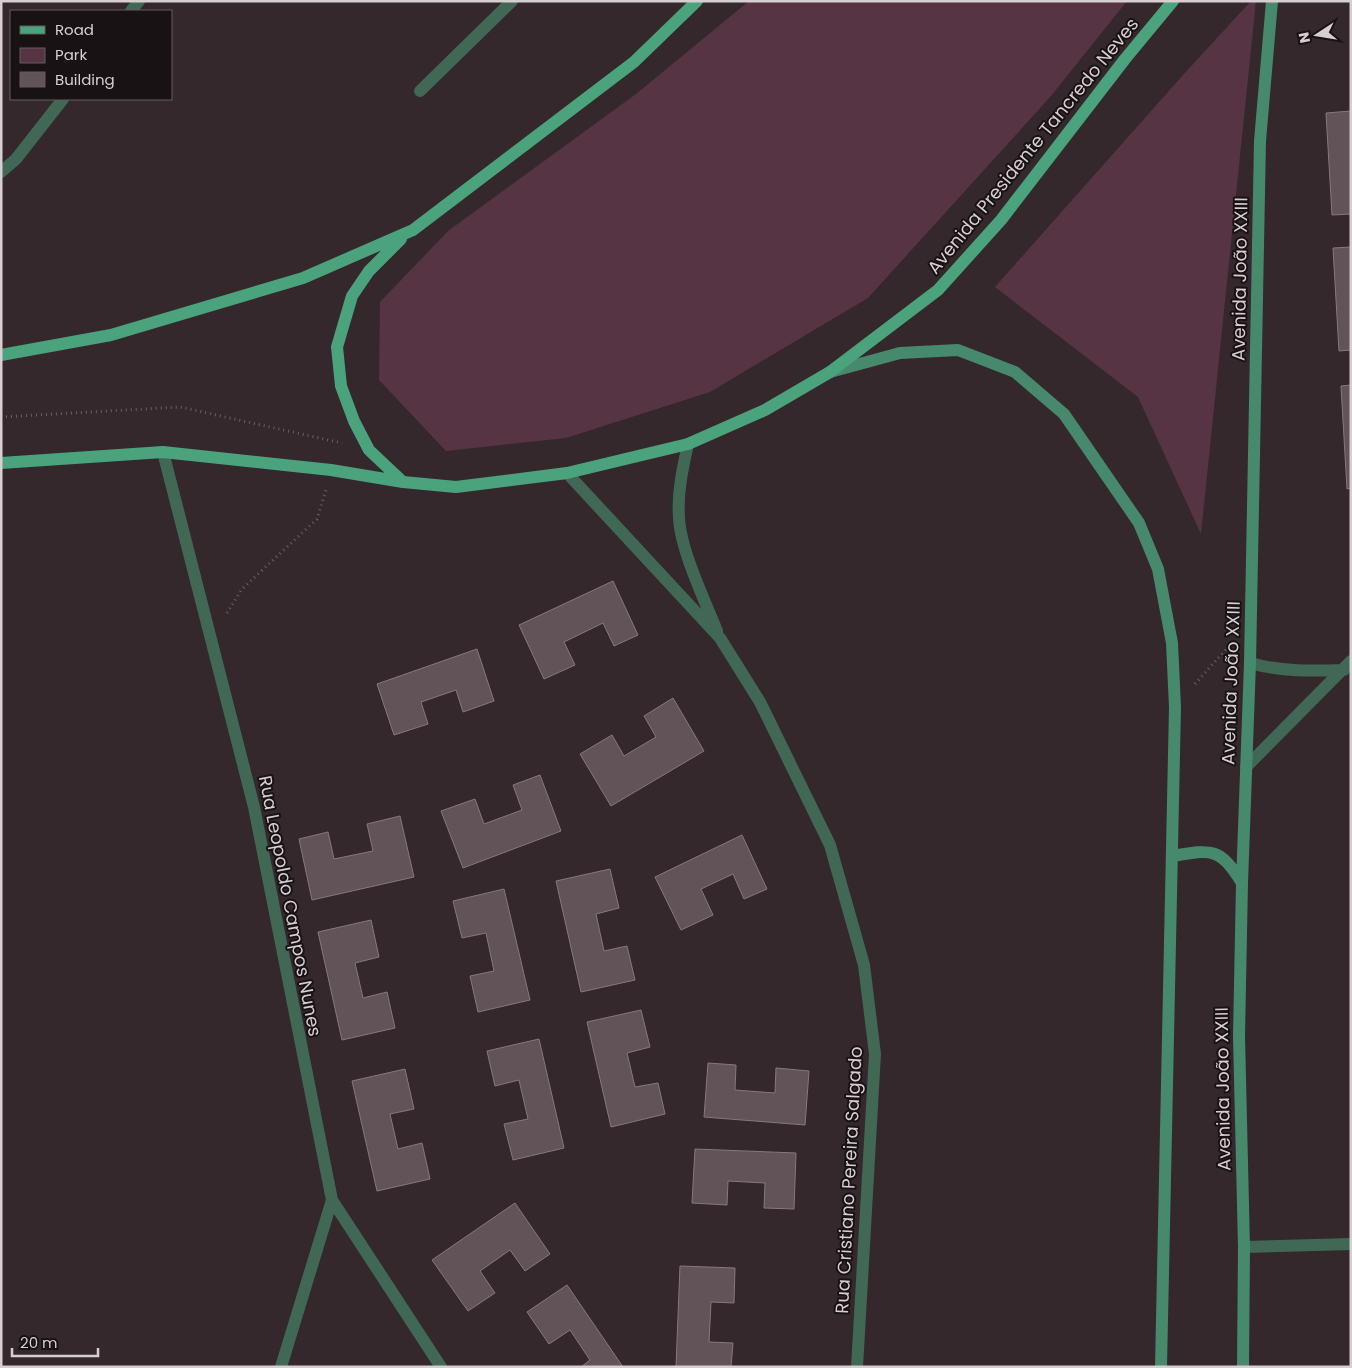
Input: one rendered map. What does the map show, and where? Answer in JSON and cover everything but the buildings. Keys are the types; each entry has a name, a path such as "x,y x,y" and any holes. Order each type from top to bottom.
{"main road":[{"path":"403,482 369,450 354,421 341,386 337,347 352,296 392,246 634,62 697,1"},
{"name":"Avenida Presidente Tancredo Neves","path":"1,463 163,452 331,470 403,482 456,487 567,473 688,444 765,410 830,372 938,290 1001,220 1125,59 1173,1"},
{"name":"Avenida João XXIII","path":"1242,1367 1244,1247 1239,1036 1242,883 1250,663 1260,141 1272,1"},
{"path":"5,352 111,335 303,278 413,230"},
{"path":"830,372 900,353 958,350 1015,372 1064,414 1140,523 1158,570 1172,643 1175,707 1161,1367"},
{"path":"1173,856 1213,852 1229,862 1242,883"}],"street":[{"path":"420,91 512,1"},
{"path":"1,172 16,159 62,100"},
{"name":"Rua Cristiano Pereira Salgado","path":"688,444 682,473 679,518 690,562 720,638 760,702 830,845 864,965 875,1054 857,1367"},
{"name":"Rua Leopoldo Campos Nunes","path":"163,452 254,807 332,1200 281,1367"},
{"name":"Rua Cristiano Pereira Salgado","path":"567,473 720,638"},
{"path":"1250,663 1274,670 1291,671 1348,666"},
{"path":"1246,767 1348,666"},
{"path":"332,1200 441,1367"},
{"path":"1244,1247 1351,1244"}],"path":[{"path":"1,417 180,407 369,450"},
{"path":"211,639 242,589 317,519 331,470"},
{"path":"1175,707 1251,621"}],"green space":[{"path":"749,1 1127,1 1051,96 868,298 710,392 566,438 446,451 379,380 380,302 448,231 636,94"},
{"path":"1251,1 1256,1 1201,534 1138,397 995,287"}]}
